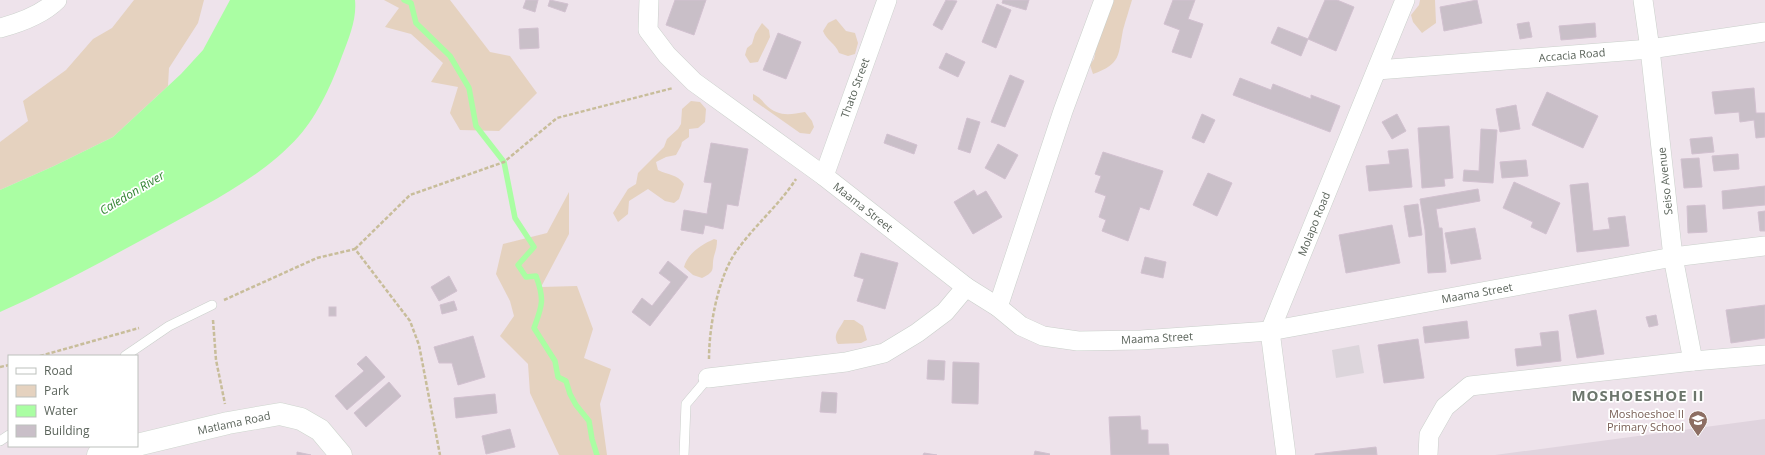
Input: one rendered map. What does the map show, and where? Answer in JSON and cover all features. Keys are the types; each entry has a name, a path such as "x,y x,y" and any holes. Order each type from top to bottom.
{"street":[{"path":"0,28 11,25 50,7 57,0"},
{"name":"Maama Street","path":"649,0 648,30 667,55 694,82 824,176 966,287 998,307 1021,326 1043,336 1078,341 1141,340 1270,331 1674,257 1765,246"},
{"name":"Thato Street","path":"824,176 887,0"},
{"path":"998,307 1063,111 1104,0"},
{"name":"Molapo Road","path":"1286,455 1270,331 1405,0"},
{"name":"Seiso Avenue","path":"1643,0 1674,257 1693,361"},
{"name":"Accacia Road","path":"1377,70 1650,49 1765,32"},
{"path":"708,378 846,362 884,353 917,333 944,312 966,287"},
{"path":"1428,455 1429,435 1445,407 1470,386 1693,361 1765,355"},
{"name":"Matlama Road","path":"138,445 228,423 280,414 301,419 320,430 341,455"},
{"path":"98,455 128,447"}],"lane":[{"path":"126,355 169,326 212,305"},
{"path":"684,455 686,404 708,378"}],"path":[{"path":"228,423 216,360 212,305 317,258 355,249 410,195 504,162 558,118 694,82"},
{"path":"708,378 712,326 723,277 736,250 788,191 806,163"},
{"path":"355,249 410,321 419,345 440,455"},
{"path":"44,355 154,324 169,326"}],"shaded area":[{"path":"1359,345 1364,373 1336,378 1332,350"},
{"name":"Moshoeshoe II Primary School","path":"1765,419 1765,455 1495,455"}],"green space":[{"path":"134,0 204,0 198,23 169,68 168,86 113,137 54,166 0,190 0,142 28,121 23,101 66,70 93,39 112,28"},
{"path":"384,0 450,0 490,52 510,56 537,93 499,131 460,130 450,113 458,87 431,82 443,63 411,34 385,27 399,8"},
{"path":"1112,0 1132,0 1123,30 1117,58 1109,67 1093,74 1090,65 1094,59 1100,28"},
{"path":"1420,0 1435,0 1436,23 1422,33 1413,22 1411,15 1419,5"},
{"path":"836,19 846,31 855,33 858,43 855,54 848,56 839,53 823,31 828,23"},
{"path":"762,23 769,30 770,37 758,62 750,63 745,55 747,48 752,44 755,34"},
{"path":"753,94 760,98 774,111 779,113 794,114 805,112 812,121 814,127 810,134 800,133 753,100"},
{"path":"691,101 700,102 706,109 705,122 698,128 689,129 689,137 682,142 676,155 666,157 656,162 658,170 675,176 684,184 679,199 674,203 665,201 648,189 629,201 628,214 618,222 613,213 628,189 636,184 638,173 664,147 667,139 678,129 681,124 682,109"},
{"path":"569,192 569,234 541,287 577,286 593,329 584,358 611,369 600,404 607,455 559,455 530,393 528,364 500,336 514,316 510,301 496,274 503,244 547,233"},
{"path":"714,239 717,240 717,244 712,271 707,276 702,278 693,275 684,267 686,262 696,250"},
{"path":"844,320 854,320 863,326 867,340 861,343 838,344 836,334"}],"water":[{"name":"Caledon River","path":"230,0 355,0 355,14 352,28 338,66 319,108 306,128 267,166 230,191 95,265 0,312 0,190 54,166 113,137 181,74 203,50"}],"building":[{"path":"526,0 538,0 535,12 523,8"},
{"path":"550,0 568,4 565,12 548,6"},
{"path":"675,0 706,0 694,35 666,25"},
{"path":"946,0 957,1 942,30 933,25"},
{"path":"1003,0 1029,0 1026,10 1002,3"},
{"path":"1173,0 1195,0 1188,19 1203,24 1191,58 1172,52 1180,30 1164,24"},
{"path":"1325,0 1337,0 1354,7 1336,51 1308,39"},
{"path":"1477,0 1482,23 1444,31 1440,7"},
{"path":"997,4 1011,10 996,48 982,42"},
{"path":"1529,22 1532,37 1520,39 1517,24"},
{"path":"1595,23 1596,37 1561,40 1559,26"},
{"path":"1278,27 1308,39 1301,56 1271,43"},
{"path":"538,28 539,48 520,49 519,29"},
{"path":"778,33 801,42 786,79 763,70"},
{"path":"946,53 965,62 958,77 939,68"},
{"path":"1010,75 1024,81 1005,127 991,122"},
{"path":"1240,78 1271,90 1273,84 1311,99 1311,95 1340,106 1330,132 1233,95"},
{"path":"1754,88 1756,113 1765,113 1765,137 1756,138 1754,120 1740,122 1739,112 1715,114 1712,92"},
{"path":"1547,92 1598,116 1583,148 1532,125"},
{"path":"1516,105 1520,129 1500,132 1496,109"},
{"path":"1202,114 1215,120 1204,143 1192,138"},
{"path":"1397,114 1406,131 1392,139 1382,122"},
{"path":"967,118 980,122 970,153 958,149"},
{"path":"1449,126 1453,178 1444,179 1445,186 1422,188 1418,128"},
{"path":"1481,129 1497,130 1493,183 1463,181 1464,170 1479,171"},
{"path":"887,134 917,145 914,154 884,143"},
{"path":"1712,137 1714,152 1692,154 1690,139"},
{"path":"711,143 748,149 738,206 727,204 723,229 705,225 703,234 681,230 684,210 707,214 712,183 704,182"},
{"path":"998,144 1018,155 1005,179 985,168"},
{"path":"1408,149 1412,187 1369,191 1366,166 1390,164 1388,151"},
{"path":"1103,152 1163,171 1149,210 1140,207 1128,241 1102,231 1106,220 1099,217 1106,196 1095,192 1101,176 1095,174"},
{"path":"1738,154 1739,169 1714,171 1712,156"},
{"path":"1699,158 1702,187 1684,188 1681,159"},
{"path":"1526,160 1528,176 1502,178 1500,162"},
{"path":"1208,173 1232,183 1217,216 1193,205"},
{"path":"1514,182 1560,203 1546,234 1531,227 1533,222 1503,208"},
{"path":"1588,183 1593,231 1610,229 1608,218 1625,216 1629,246 1577,252 1570,185"},
{"path":"1765,186 1765,205 1723,209 1722,191"},
{"path":"1478,189 1480,201 1436,209 1439,228 1442,228 1446,272 1428,273 1425,230 1420,199"},
{"path":"974,190 977,196 986,191 1002,217 973,234 954,202"},
{"path":"1418,204 1422,235 1409,237 1404,206"},
{"path":"1705,205 1707,232 1688,233 1687,206"},
{"path":"1765,211 1765,231 1760,231 1758,212"},
{"path":"1392,225 1400,263 1346,273 1339,235"},
{"path":"1475,228 1481,259 1451,264 1445,233"},
{"path":"861,253 898,263 885,309 857,301 864,279 854,276"},
{"path":"1145,257 1166,262 1163,278 1141,273"},
{"path":"668,261 688,277 650,326 632,312 642,298 652,306 671,282 659,273"},
{"path":"449,276 457,291 439,301 431,287"},
{"path":"454,301 457,310 442,314 440,305"},
{"path":"1765,305 1765,338 1731,343 1726,310"},
{"path":"329,307 336,307 336,316 329,316"},
{"path":"1596,310 1604,354 1577,358 1569,315"},
{"path":"1656,315 1658,325 1649,327 1646,317"},
{"path":"1467,321 1469,338 1425,343 1423,327"},
{"path":"1558,331 1561,361 1517,366 1515,349 1542,346 1540,333"},
{"path":"473,336 485,377 458,385 452,363 439,363 434,347"},
{"path":"1418,339 1424,378 1384,383 1378,345"},
{"path":"366,356 385,377 347,410 335,396 364,371 357,364"},
{"path":"928,360 945,361 944,380 927,379"},
{"path":"953,362 979,363 978,404 952,403"},
{"path":"389,382 401,396 366,427 354,413"},
{"path":"822,392 837,393 836,413 820,412"},
{"path":"495,394 497,413 456,418 454,398"},
{"path":"1140,416 1141,430 1148,430 1148,444 1168,444 1169,455 1111,455 1109,417"},
{"path":"510,429 515,447 486,454 482,436"},
{"path":"1376,447 1377,455 1315,455 1315,454"},
{"path":"1035,451 1050,454 1034,455"},
{"path":"297,452 311,455 297,455"},
{"path":"924,453 937,455 923,455"}],"waterway":[{"path":"404,0 411,3 416,23 450,56 469,88 476,126 504,162 515,218 534,247 518,265 526,277 536,276 541,291 541,308 534,328 555,361 558,377 566,381 570,394 576,405 589,421 592,439 597,455"}],"place":[{"name":"Moshoeshoe II Primary School","path":"1698,437"}],"district":[{"name":"MOSHOESHOE II","path":"1638,396"}]}
